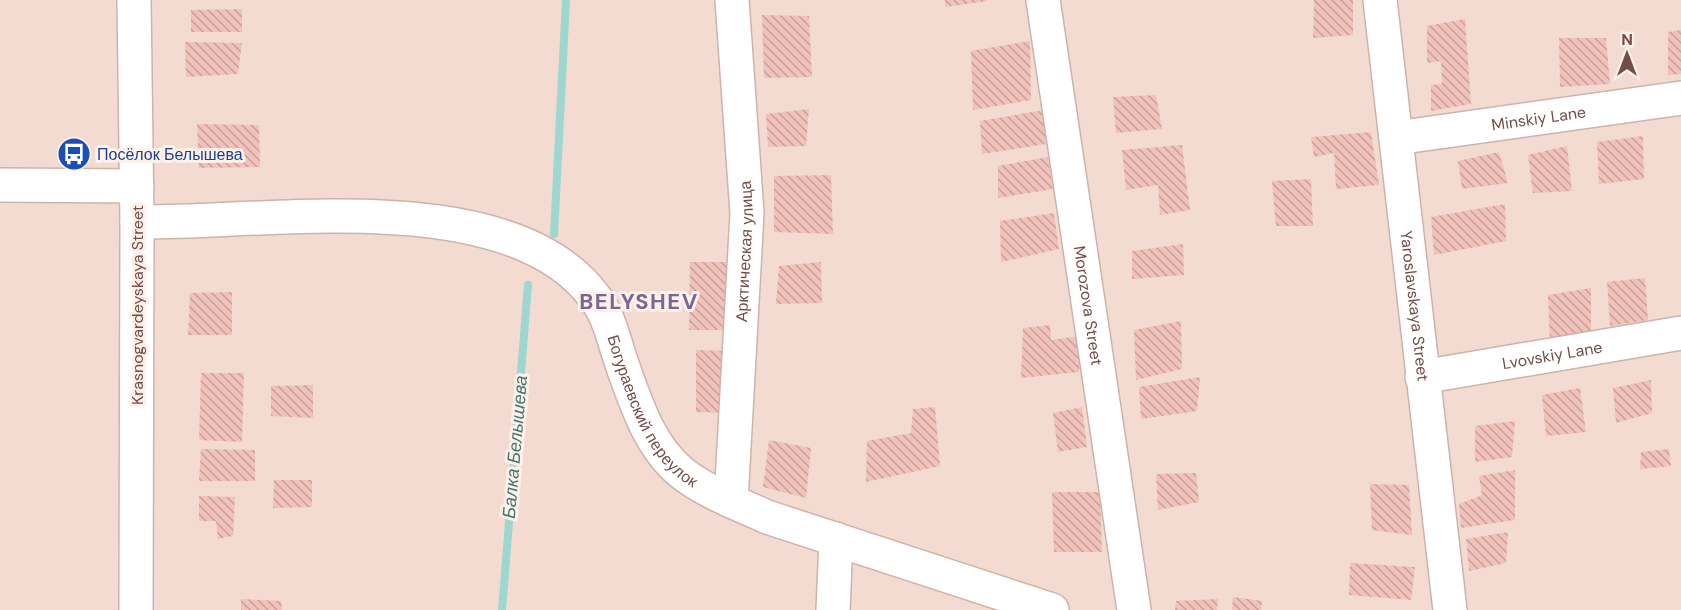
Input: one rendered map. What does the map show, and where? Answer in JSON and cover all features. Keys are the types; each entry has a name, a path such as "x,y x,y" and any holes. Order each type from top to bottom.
{"street":[{"name":"Krasnogvardeyskaya Street","path":"134,0 137,186 136,610"},
{"name":"Арктическая улица","path":"731,501 747,213 732,0"},
{"name":"Morozova Street","path":"1043,0 1134,610"},
{"name":"Yaroslavskaya Street","path":"1380,0 1450,610"},
{"name":"Minskiy Lane","path":"1396,138 1681,98"},
{"path":"0,184 137,186"},
{"name":"Богураевский переулок","path":"137,222 368,216 449,221 529,248 561,264 581,281 598,301 637,405 653,438 682,472 731,501 767,516 1052,610"},
{"name":"Lvovskiy Lane","path":"1422,377 1681,333"},
{"path":"833,610 836,539"}],"shaded area":[{"path":"0,0 1681,0 1681,610 0,610"}],"building":[{"path":"945,0 986,0 987,1 945,7"},
{"path":"1314,0 1353,0 1353,35 1313,38"},
{"path":"242,9 242,32 191,32 191,10"},
{"path":"762,15 809,16 812,77 764,78"},
{"path":"1465,19 1471,104 1431,111 1431,85 1442,84 1441,61 1427,63 1427,26"},
{"path":"1681,30 1681,74 1668,75 1668,32"},
{"path":"1559,38 1606,38 1610,84 1560,87"},
{"path":"1030,41 1031,100 973,110 971,51"},
{"path":"185,42 242,43 238,74 186,77"},
{"path":"1156,95 1162,129 1116,133 1113,97"},
{"path":"809,109 806,146 768,147 766,114"},
{"path":"1044,110 1046,144 982,154 980,121"},
{"path":"197,124 259,125 260,167 199,168"},
{"path":"1371,132 1379,185 1336,189 1334,153 1314,157 1311,137"},
{"path":"1643,136 1644,179 1599,184 1597,142"},
{"path":"1182,145 1190,210 1160,215 1158,185 1126,190 1122,150"},
{"path":"1567,146 1572,191 1533,193 1528,155"},
{"path":"1499,152 1508,183 1462,189 1458,161"},
{"path":"1048,157 1053,189 998,198 998,166"},
{"path":"831,175 833,234 774,232 774,176"},
{"path":"1311,179 1313,226 1276,226 1272,181"},
{"path":"1505,204 1506,241 1434,255 1431,217"},
{"path":"1054,213 1059,249 1001,262 1000,221"},
{"path":"1183,244 1184,275 1132,279 1132,251"},
{"path":"690,262 728,262 726,330 689,330"},
{"path":"821,262 822,303 776,304 779,266"},
{"path":"1645,278 1648,320 1610,326 1607,282"},
{"path":"1591,288 1591,334 1550,344 1548,295"},
{"path":"232,292 232,335 188,335 190,293"},
{"path":"1181,321 1182,369 1136,380 1134,330"},
{"path":"1050,325 1051,340 1081,336 1079,372 1021,378 1023,328"},
{"path":"696,350 727,351 726,413 696,412"},
{"path":"201,373 244,373 242,442 199,440"},
{"path":"1200,377 1197,411 1141,419 1139,387"},
{"path":"1651,380 1652,413 1616,423 1613,388"},
{"path":"313,385 313,418 271,416 271,386"},
{"path":"1580,388 1586,432 1546,436 1542,395"},
{"path":"935,407 940,466 866,482 867,441 911,433 913,409"},
{"path":"1082,407 1087,447 1058,452 1053,413"},
{"path":"1515,421 1512,457 1475,462 1475,426"},
{"path":"769,440 811,448 806,498 763,487"},
{"path":"201,449 255,450 255,481 199,481"},
{"path":"1669,449 1671,466 1640,469 1641,452"},
{"path":"1515,470 1515,520 1461,528 1459,504 1482,495 1479,476"},
{"path":"1196,473 1199,502 1158,510 1156,474"},
{"path":"274,480 312,480 312,507 273,508"},
{"path":"1370,484 1409,485 1412,535 1372,530"},
{"path":"1052,492 1100,492 1102,552 1054,552"},
{"path":"199,496 235,497 233,536 218,539 216,521 199,521"},
{"path":"1508,532 1506,563 1469,571 1466,539"},
{"path":"1350,563 1415,567 1411,600 1349,595"},
{"path":"1233,597 1262,601 1261,610 1232,610"},
{"path":"241,599 281,601 282,610 241,610"},
{"path":"1218,599 1217,610 1175,610 1176,601"}],"waterway":[{"name":"Балка Белышева","path":"554,234 566,0"},
{"name":"Балка Белышева","path":"502,610 528,285"}],"place":[{"name":"Посёлок Белышева","path":"74,154"}],"district":[{"name":"BELYSHEV","path":"639,301"}]}
